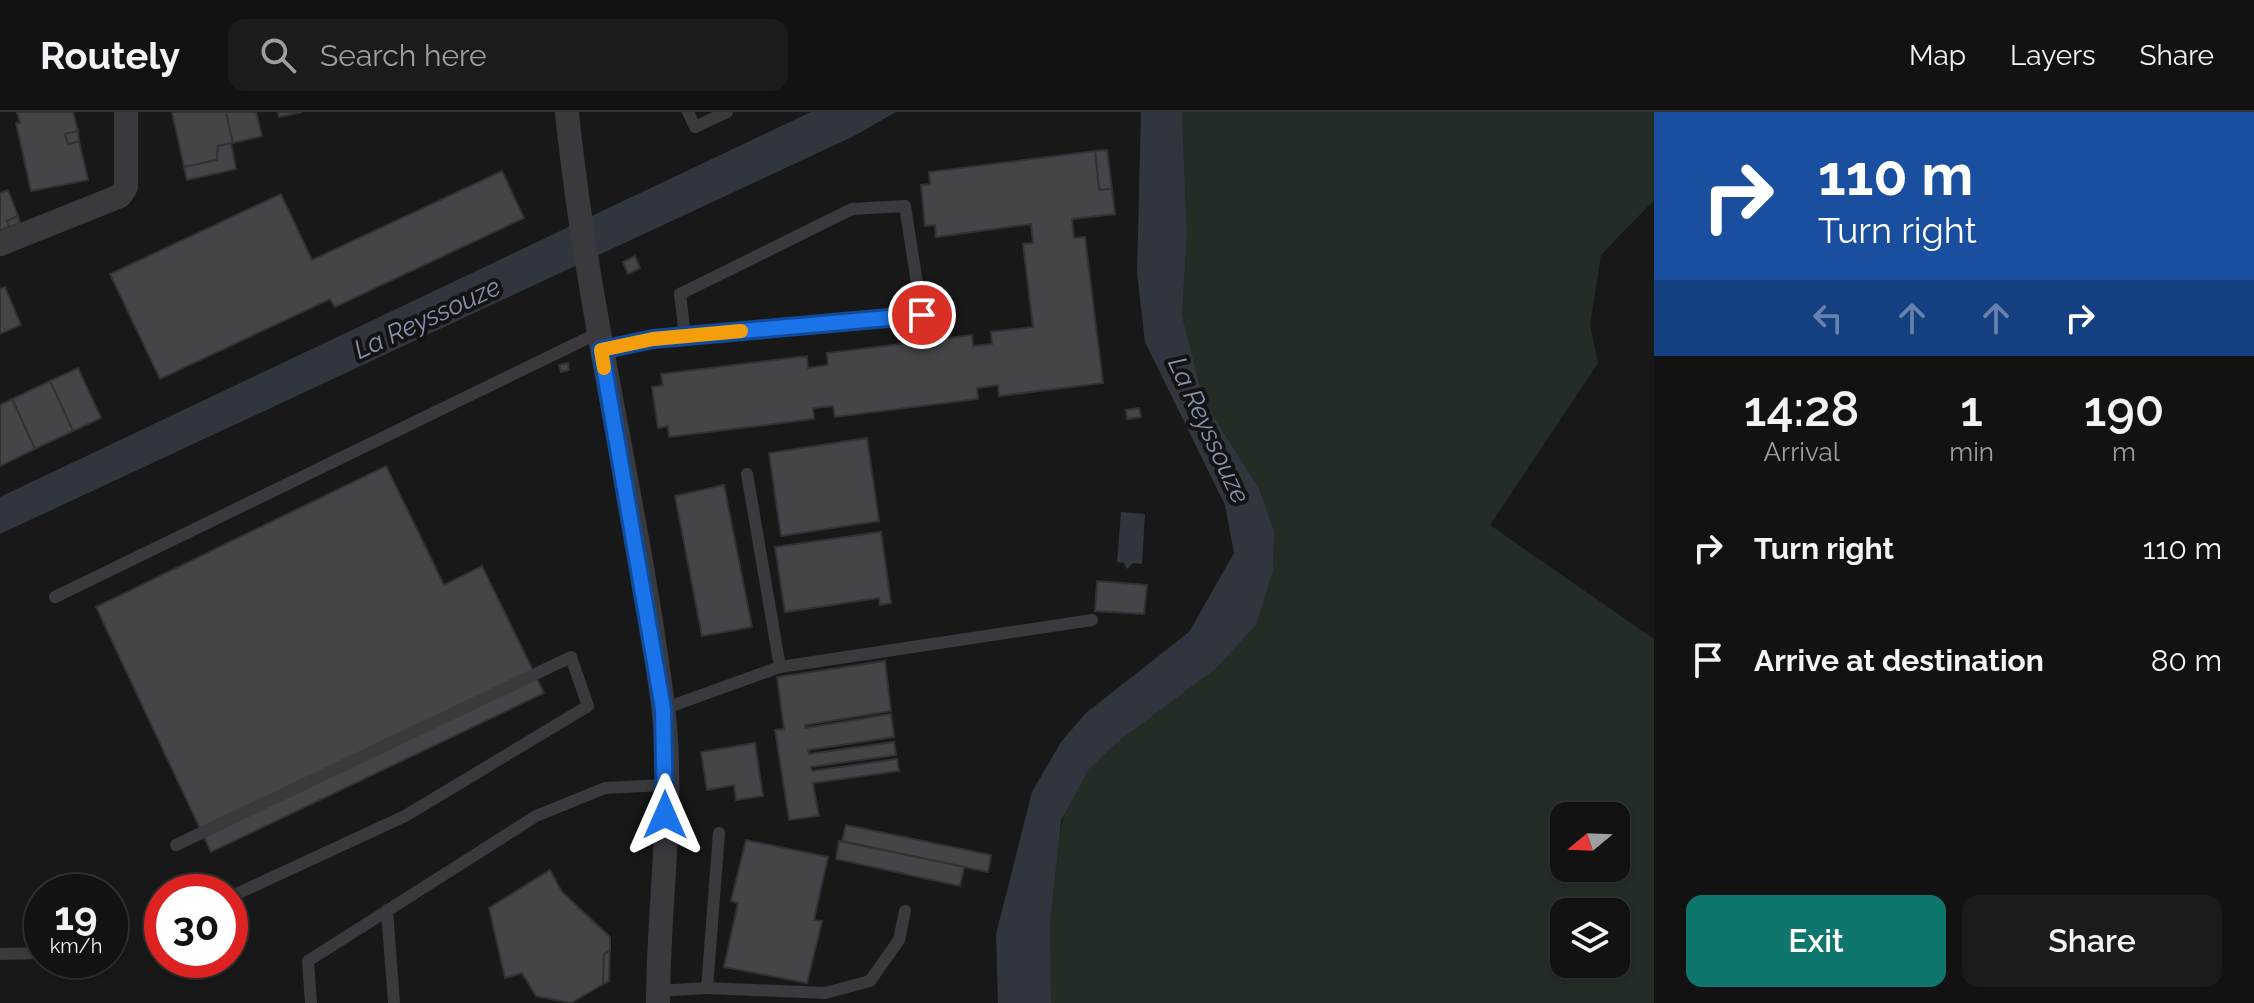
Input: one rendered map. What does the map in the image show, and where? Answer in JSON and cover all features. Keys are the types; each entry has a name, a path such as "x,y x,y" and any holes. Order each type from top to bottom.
{"street":[{"path":"0,244 120,196 126,187 126,112"},
{"path":"567,112 576,202 663,709 658,997"}],"lane":[{"path":"688,112 695,127 727,112"},
{"path":"55,597 600,342 685,336 922,315 905,206 852,209 680,294 685,336"},
{"path":"747,474 780,667"},
{"path":"663,709 780,667 1092,620"},
{"path":"176,845 571,657 588,706 405,816 248,889"},
{"path":"311,1003 308,961 536,816 605,788 664,785"},
{"path":"707,988 719,833"},
{"path":"387,910 394,1003"},
{"path":"658,997 707,988 825,993 870,981 899,940 905,911"},
{"path":"0,954 24,953"}],"shaded area":[{"path":"1182,112 1654,112 1654,200 1601,255 1590,325 1598,363 1490,525 1654,639 1654,1003 1051,1003 1052,881 1063,819 1074,792 1089,768 1116,743 1274,531 1259,488 1204,402 1182,315 1187,233"}],"water":[{"name":"La Reyssouze","path":"811,112 896,112 854,136 0,534 0,497"},
{"name":"La Reyssouze","path":"1141,112 1182,112 1187,233 1182,315 1204,402 1259,488 1274,531 1273,570 1256,625 1215,669 1116,743 1088,770 1061,821 1050,921 1051,1003 998,1003 996,934 1032,792 1061,742 1086,713 1189,632 1234,553 1225,505 1145,342 1137,273"},
{"path":"1121,512 1145,514 1142,564 1133,563 1127,569 1124,563 1117,562"}],"building":[{"path":"17,112 73,112 78,131 65,134 68,144 79,141 88,180 31,191 16,123 20,123"},
{"path":"172,112 226,112 233,143 218,146 217,160 184,167"},
{"path":"226,112 256,112 262,136 233,143"},
{"path":"278,112 302,112 279,117"},
{"path":"78,131 79,141 68,144 65,134"},
{"path":"231,143 236,169 187,180 184,167 217,160 218,146"},
{"path":"1107,150 1112,189 1099,190 1095,151"},
{"path":"1095,151 1099,190 1112,189 1115,214 1072,219 1074,238 1085,237 1103,383 999,396 998,385 977,388 978,399 835,417 833,406 813,408 814,419 669,437 668,426 658,428 652,387 663,385 661,374 807,356 808,368 828,365 827,353 972,335 973,346 992,344 991,332 1033,327 1023,244 1033,243 1031,224 936,237 935,225 925,226 921,185 930,184 929,172"},
{"path":"502,171 524,218 335,307 330,299 160,379 110,274 281,194 312,260"},
{"path":"8,190 18,216 7,221 9,227 0,230 0,193"},
{"path":"18,216 20,223 9,227 7,221"},
{"path":"635,256 640,268 628,274 623,262"},
{"path":"5,287 21,325 0,334 0,289"},
{"path":"568,363 569,370 561,372 559,365"},
{"path":"78,368 101,418 73,431 50,381"},
{"path":"50,381 73,431 35,449 12,399"},
{"path":"12,399 35,449 0,466 0,405"},
{"path":"1139,408 1141,417 1127,419 1126,410"},
{"path":"867,438 879,521 781,536 769,453"},
{"path":"386,466 444,585 482,566 544,693 211,852 96,607"},
{"path":"724,485 752,627 702,636 675,496"},
{"path":"881,532 891,603 880,605 879,598 785,612 775,547"},
{"path":"1097,581 1147,585 1144,614 1095,611"},
{"path":"885,661 891,711 805,725 805,728 891,714 894,737 808,750 809,754 894,742 896,755 811,767 812,771 897,759 899,771 813,783 819,816 789,820 775,730 784,729 777,677"},
{"path":"755,743 763,796 736,800 734,785 707,790 701,752"},
{"path":"846,825 991,855 988,872 842,841"},
{"path":"746,840 828,857 814,920 822,921 807,983 724,967 738,903 731,901"},
{"path":"839,841 964,867 960,886 836,859"},
{"path":"550,870 562,892 610,937 610,951 604,954 603,984 571,1003 536,996 522,973 505,978 489,908"},
{"path":"610,951 609,981 603,984 604,954"}],"slow traffic":[{"path":"604,368 601,350 653,339 741,331"}],"route":[{"path":"665,815 663,709 601,350 653,339 922,315"}]}
